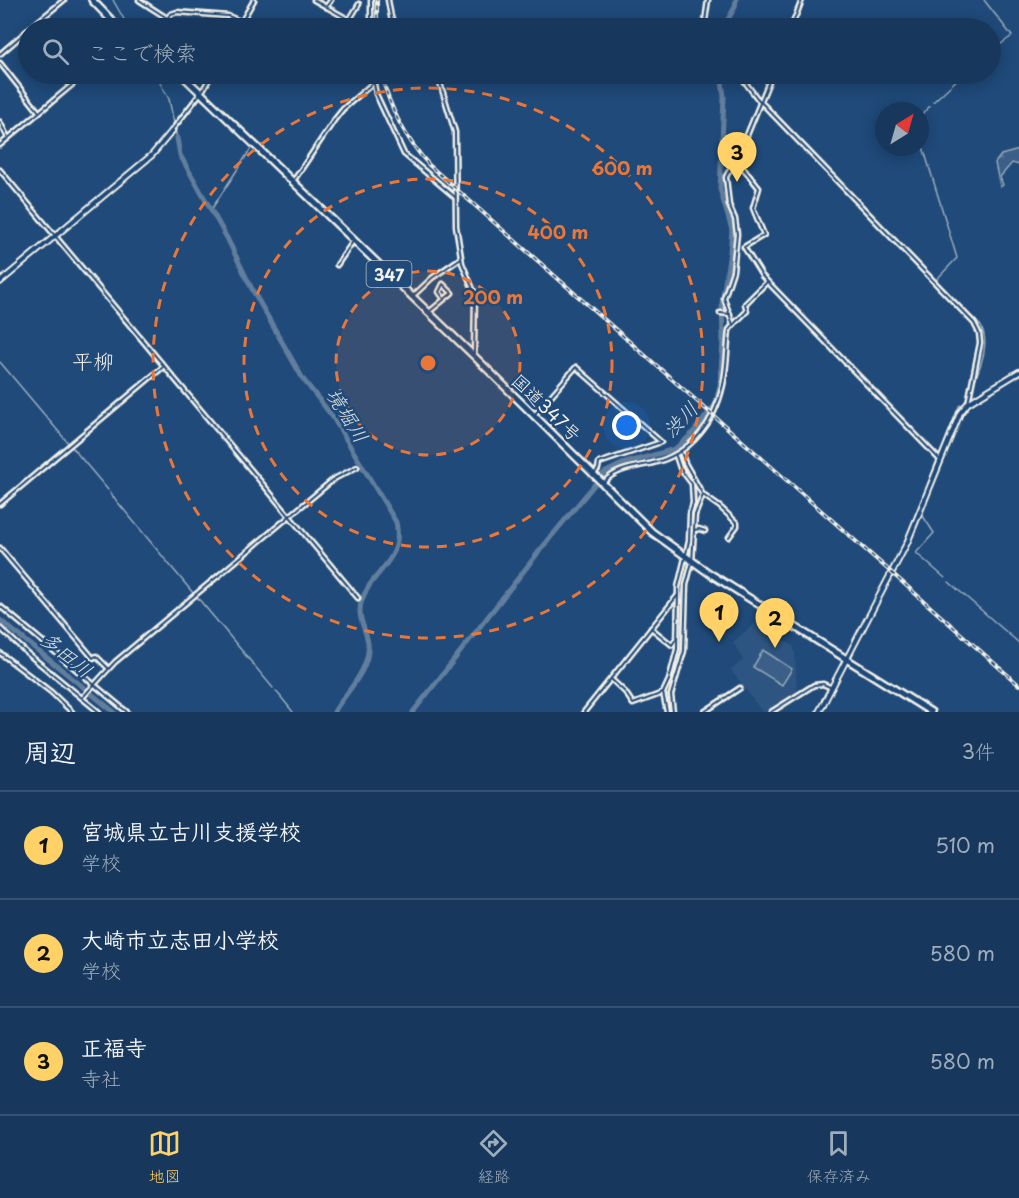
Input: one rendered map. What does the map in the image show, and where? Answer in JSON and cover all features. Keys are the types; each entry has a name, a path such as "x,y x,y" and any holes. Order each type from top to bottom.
{"highway":[{"path":"92,0 109,18"},
{"name":"国道347号","path":"192,84 429,312 652,532 688,559 931,712"}],"street":[{"path":"42,18 64,0"},
{"path":"139,0 167,18 174,13 190,12 233,18"},
{"path":"244,18 254,0"},
{"path":"314,0 346,18"},
{"path":"326,7 330,0"},
{"path":"371,0 371,18"},
{"path":"388,0 392,18"},
{"path":"705,18 708,0"},
{"path":"795,18 802,0"},
{"path":"351,18 359,4"},
{"path":"0,54 18,38"},
{"path":"0,63 39,112"},
{"path":"0,145 73,84"},
{"path":"0,282 152,155 205,84"},
{"path":"293,181 343,109 372,84"},
{"path":"373,84 384,113 404,154 455,197"},
{"path":"440,84 455,132 457,187 455,197 461,258 475,294 474,356"},
{"path":"747,84 974,323 979,333 980,343 968,403"},
{"path":"732,325 724,298 732,271 737,234 725,184 728,170 736,159 767,84"},
{"path":"0,122 8,139"},
{"path":"736,159 759,188 753,208 764,235 744,247 767,282 941,460"},
{"path":"0,170 358,598"},
{"path":"337,266 354,240"},
{"path":"412,296 432,278 461,258"},
{"path":"602,482 613,473 679,454 698,436 719,401 724,383 729,330 747,311 745,304 767,282"},
{"path":"429,312 452,293 443,284 439,292 444,299"},
{"path":"720,313 730,314"},
{"path":"0,504 163,367"},
{"path":"533,415 576,367 662,442 599,463 595,475"},
{"path":"819,712 907,543 960,413 968,403 1019,372"},
{"path":"679,454 703,495 737,523 729,537"},
{"path":"673,712 671,695 684,651 686,585 693,496 691,482 680,468 679,454"},
{"path":"83,697 108,668 289,516 334,479 357,467"},
{"path":"667,712 663,693 672,672 677,649 678,595 688,559 695,516 703,495"},
{"path":"694,530 705,531"},
{"path":"0,548 93,658 96,656 108,668"},
{"path":"584,712 678,595"},
{"path":"0,606 127,712"},
{"path":"0,628 99,712"},
{"path":"651,628 672,645 677,638"},
{"path":"0,653 36,680 72,712"},
{"path":"611,679 625,692 633,704 663,693"},
{"path":"771,712 814,685 823,684 832,688"},
{"path":"704,712 740,688"}],"shaded area":[{"path":"759,620 767,630 793,646 795,653 797,691 765,712 762,712 731,670 743,660 733,642"}],"green space":[{"path":"1019,150 1019,165 1012,163 1000,177 1003,185 1000,187 995,163 1001,155"},
{"path":"763,650 792,669 782,685 753,667"}],"waterway":[{"path":"113,0 123,18"},
{"name":"渋川","path":"729,18 736,0"},
{"path":"984,0 998,18"},
{"path":"1001,22 1012,36 1001,44"},
{"path":"161,84 169,99 177,138"},
{"name":"渋川","path":"413,712 604,473 622,464 675,449 690,436 715,405 720,385 723,341 722,303 732,230 720,189 724,97 722,84"},
{"path":"933,102 952,84"},
{"name":"境堀川","path":"177,138 180,155 303,379 332,416 396,522 396,547 365,592 361,603 361,619 368,643 366,662 357,680 334,712"},
{"path":"211,210 252,147"},
{"path":"926,156 957,258 936,280"},
{"path":"939,283 981,326 984,333 983,357 972,388"},
{"path":"0,362 69,444"},
{"path":"939,456 959,406 963,404"},
{"path":"71,446 108,490"},
{"path":"675,449 682,466 696,485 690,556"},
{"path":"918,511 936,462"},
{"path":"110,493 193,593"},
{"path":"923,516 934,533 916,553 945,578"},
{"path":"670,712 667,696 675,676 676,661 681,652 682,596 689,560"},
{"path":"949,582 1019,643"},
{"path":"197,597 273,688"},
{"name":"多田川","path":"0,620 114,712"},
{"path":"276,691 293,712"}],"railway":[{"path":"377,0 377,18"},
{"path":"384,84 399,122 429,165 1019,685"}],"place":[{"name":"正福寺","path":"737,182"},
{"name":"宮城県立古川支援学校","path":"719,642"},
{"name":"大崎市立志田小学校","path":"775,648"}],"district":[{"name":"平柳","path":"93,360"}]}
